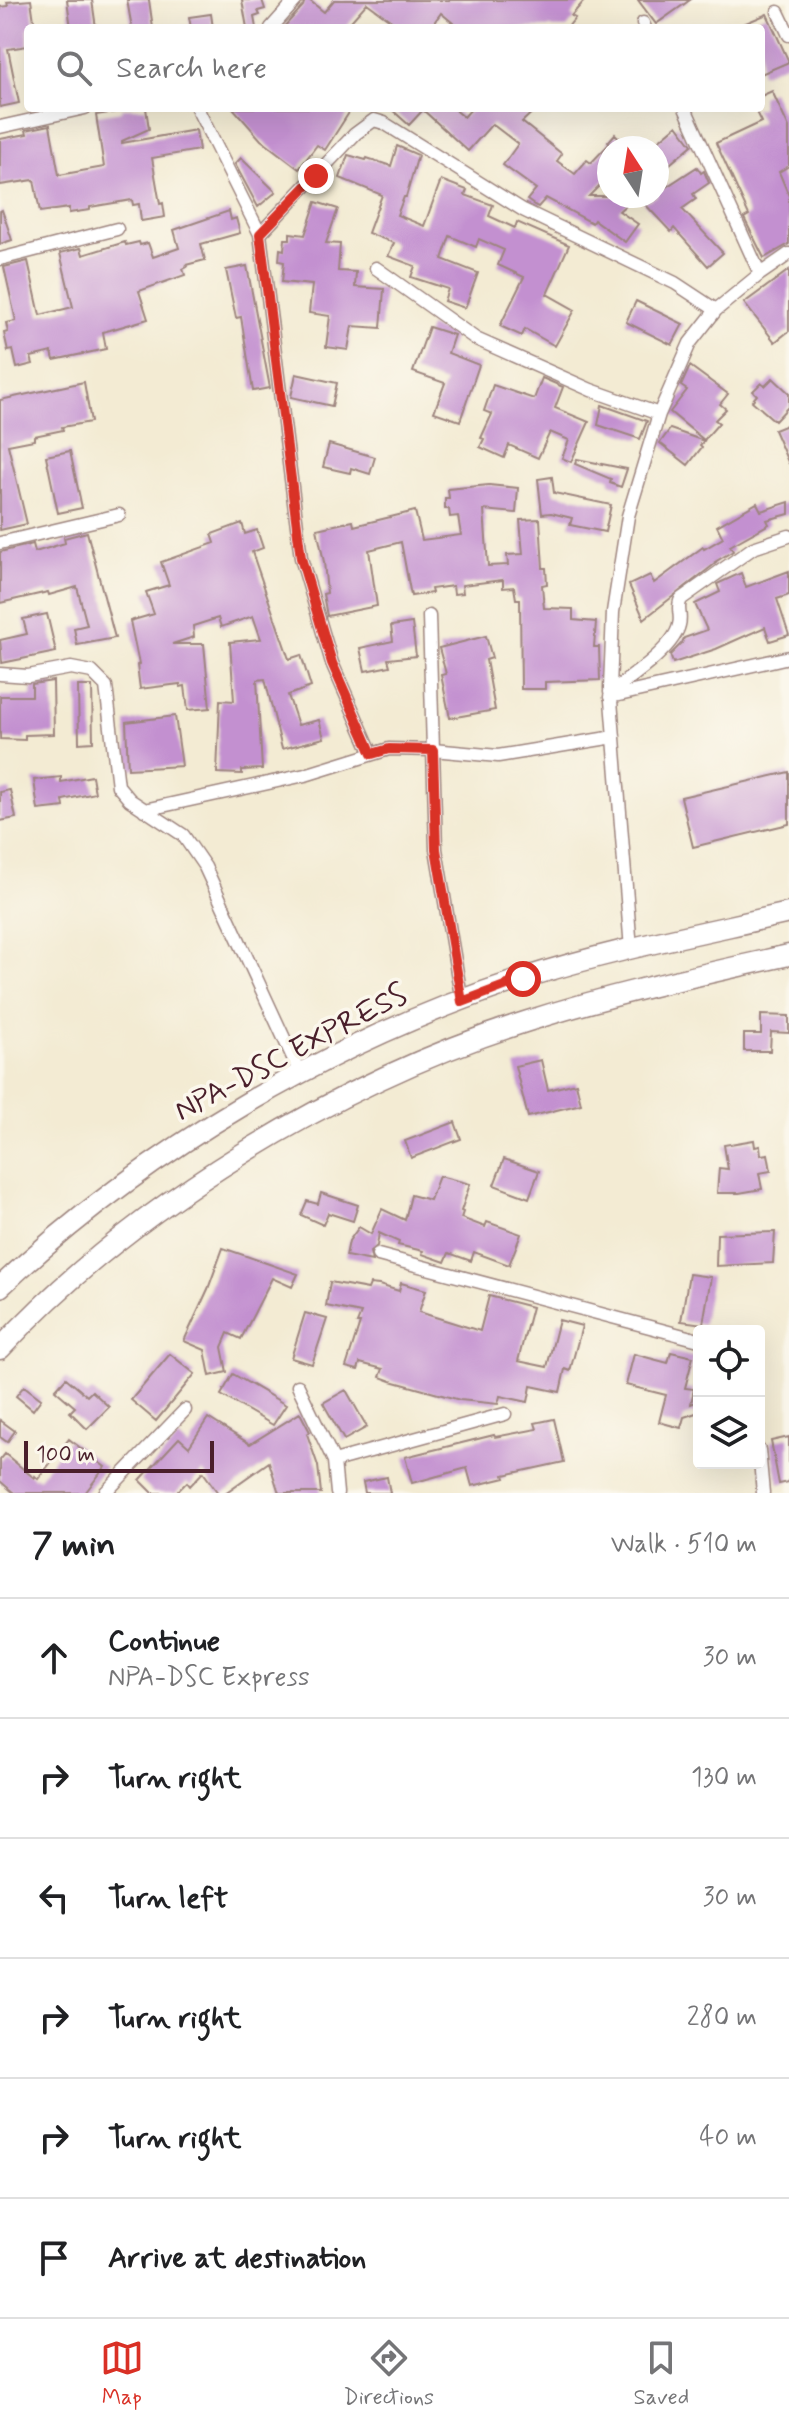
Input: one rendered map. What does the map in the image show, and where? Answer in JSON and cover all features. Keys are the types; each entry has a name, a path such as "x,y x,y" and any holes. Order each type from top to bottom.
{"main road":[{"name":"NPA-DSC EXPRESS","path":"0,1287 143,1169 240,1107 382,1033 523,979 631,949 789,913"},
{"path":"0,1349 33,1313 99,1256 176,1198 245,1154 386,1078 449,1049 592,1001 789,955"}],"street":[{"path":"275,24 296,0"},
{"path":"778,12 789,35"},
{"path":"0,127 67,112"},
{"path":"200,112 260,234 301,558 332,663 372,754"},
{"path":"687,112 760,274"},
{"path":"260,234 355,134 374,120 384,123 523,210 675,283 716,310"},
{"path":"0,259 117,229"},
{"path":"631,949 610,695 613,612 628,516 659,414 690,343 716,310 789,254"},
{"path":"376,268 476,339 591,390 659,414"},
{"path":"0,543 119,515"},
{"path":"610,695 645,669 663,649 679,625 678,605 681,599 753,548 789,536"},
{"path":"429,616 436,849 462,1002"},
{"path":"610,695 789,657"},
{"path":"1,675 28,676 71,668 92,672 106,686 118,786 130,800 183,835 205,867 301,1075"},
{"path":"144,810 305,775 389,749 498,756 614,737"},
{"path":"378,1255 693,1338"},
{"path":"298,1386 334,1461 337,1493"},
{"path":"105,1493 185,1410"},
{"path":"334,1461 505,1414"},
{"path":"761,1469 763,1493"}],"building":[{"path":"31,0 34,24 24,24 24,47 8,49 19,103 0,107 0,7 8,6 7,2"},
{"path":"67,0 92,0 95,24 70,24"},
{"path":"127,0 149,0 152,24 131,24"},
{"path":"242,0 262,0 265,9 258,11 260,15 254,17 255,24 246,24"},
{"path":"305,0 309,0 324,12 334,0 585,0 571,16 575,18 570,24 454,24 441,13 433,24 396,24 367,3 349,24 287,24"},
{"path":"638,0 690,0 656,24"},
{"path":"211,14 212,24 190,24 189,17"},
{"path":"767,14 789,62 765,72 765,24 743,24"},
{"path":"772,91 789,128 789,166 779,172 789,196 789,244 764,258 744,218 749,215 716,143 761,122 756,112 765,112 765,94"},
{"path":"147,112 149,129 122,143 196,130 199,150 152,158 165,217 141,221 139,204 133,205 132,200 69,213 69,208 40,212 34,180 0,185 0,139 27,134 26,130 50,125 59,175 104,167 96,115"},
{"path":"236,112 349,112 325,150 317,145 299,169 261,140"},
{"path":"394,112 421,112 409,125"},
{"path":"425,112 458,112 464,117 468,112 533,112 522,122 562,154 557,161 575,174 587,160 591,163 597,157 597,188 589,196 597,196 597,208 622,208 619,211 638,224 625,242 594,220 592,223 546,198 538,207 527,200 536,189 503,165 518,144 492,124 468,151"},
{"path":"677,125 692,145 669,165 669,136 664,136"},
{"path":"397,146 418,155 406,197 397,215 424,226 441,180 467,190 465,195 493,205 489,216 515,228 517,222 569,245 547,294 575,310 555,346 525,329 522,336 500,326 524,277 498,265 504,250 479,239 476,247 450,236 442,259 478,273 465,308 444,301 448,289 411,277 415,266 388,256 394,243 368,233 382,195 340,178 348,155 391,166"},
{"path":"241,158 276,192 258,207 235,164"},
{"path":"697,167 701,173 704,171 709,183 693,194 696,199 682,209 723,253 708,266 674,228 671,232 649,208 669,208 669,185"},
{"path":"316,202 338,209 326,243 340,244 338,271 356,272 355,287 384,289 381,328 352,326 348,350 326,347 330,316 309,313 312,285 282,282 284,262 279,261 280,249 284,250 285,239 290,239 290,233 305,235"},
{"path":"0,211 12,240 0,244"},
{"path":"229,211 231,220 236,218 240,233 201,244 205,260 186,265 183,269 185,275 139,291 148,319 103,332 106,349 54,360 52,352 31,357 33,364 17,368 13,350 8,351 4,333 8,332 6,323 16,321 4,267 28,261 40,315 73,307 60,253 81,248 83,255 125,242 126,245 139,242 140,245 148,243 153,257 179,248 174,230"},
{"path":"247,266 270,388 253,391 241,317 236,318 226,270"},
{"path":"789,270 789,331 775,342 744,303"},
{"path":"636,301 683,324 672,345 626,322"},
{"path":"429,327 454,335 448,353 479,365 460,421 434,412 445,383 413,372"},
{"path":"690,366 728,394 720,404 726,409 715,420 719,423 704,440 670,412 687,390 681,386"},
{"path":"296,374 337,383 332,406 291,397"},
{"path":"542,378 563,387 555,408 589,422 571,462 562,458 569,440 550,432 538,458 509,445 504,458 480,447 492,414 484,411 493,385 534,399"},
{"path":"773,378 789,393 789,406 775,421 752,401 757,395 753,391"},
{"path":"84,382 91,422 62,427 63,430 34,436 34,440 8,445 27,524 0,530 0,400"},
{"path":"602,405 647,421 640,439 598,425"},
{"path":"789,424 789,464 774,430"},
{"path":"670,429 704,441 688,465 660,443"},
{"path":"329,444 375,457 370,474 351,468 350,473 323,467"},
{"path":"70,451 82,508 58,513 46,456"},
{"path":"577,459 627,469 621,487 610,483 611,479 575,464"},
{"path":"552,477 554,493 611,505 605,532 570,525 572,518 542,514 538,479"},
{"path":"489,485 518,488 516,513 484,510 488,566 508,565 507,555 523,554 520,520 540,519 547,584 542,585 544,608 573,609 573,620 596,622 594,647 599,647 600,680 545,682 545,689 521,689 520,599 516,599 514,587 503,588 503,580 462,585 463,593 454,594 453,586 411,596 401,542 369,550 377,606 327,616 323,594 327,593 324,562 317,529 353,521 354,526 415,511 422,540 461,535 458,516 450,517 449,509 445,509 448,489"},
{"path":"789,502 789,514 767,520 769,524 730,546 733,551 644,619 629,585 650,575 654,583 703,547 723,538 717,526 757,503 761,511"},
{"path":"242,523 245,534 257,530 263,548 252,552 289,659 301,655 311,687 288,695 298,725 319,720 324,738 282,749 265,679 257,680 262,769 242,770 242,774 217,773 220,700 234,701 230,642 261,639 253,616 221,627 218,618 193,626 194,637 172,644 204,644 210,708 188,710 185,686 140,689 139,664 130,621 154,614 146,592 169,585 161,562 215,543 212,534"},
{"path":"87,532 115,638 77,645 74,628 87,625 77,587 0,603 0,552 33,544 35,552 65,543 64,538"},
{"path":"789,571 789,595 777,599 789,635 770,641 765,627 716,649 673,663 670,655 684,638 707,630 695,604 720,592 717,584 741,573 746,587"},
{"path":"47,614 56,652 2,663 0,640 27,634 23,619"},
{"path":"412,623 416,656 388,659 390,666 365,671 360,648 393,641 391,626"},
{"path":"486,636 492,658 486,660 495,710 450,718 441,675 446,674 439,648"},
{"path":"53,681 54,734 25,735 25,740 0,739 0,696 32,696 32,684"},
{"path":"78,686 92,686 93,742 79,743"},
{"path":"175,716 182,766 128,769 126,722"},
{"path":"789,772 789,824 693,847 681,797"},
{"path":"92,776 95,793 63,800 64,807 38,810 34,780 61,777 61,782"},
{"path":"10,790 16,818 0,821 0,792"},
{"path":"761,1015 789,1016 789,1033 771,1032 770,1051 744,1051 744,1034 761,1034"},
{"path":"541,1060 548,1090 576,1083 581,1104 528,1117 515,1066"},
{"path":"455,1122 461,1139 411,1158 405,1141"},
{"path":"754,1140 755,1147 760,1146 761,1155 768,1154 771,1171 759,1173 762,1189 717,1193 719,1168 728,1169 724,1145"},
{"path":"504,1159 539,1171 529,1198 494,1185"},
{"path":"439,1176 470,1184 461,1218 485,1227 487,1222 521,1234 509,1265 474,1252 471,1261 449,1253 445,1262 422,1254 423,1251 398,1245 399,1242 379,1233 377,1246 370,1252 372,1261 346,1256 349,1241 359,1227 371,1234 382,1209 405,1220 411,1195 430,1200"},
{"path":"321,1193 358,1205 353,1221 328,1213 323,1225 301,1215 307,1201 318,1204"},
{"path":"775,1232 773,1263 716,1266 717,1234"},
{"path":"223,1248 298,1274 292,1287 272,1278 241,1339 228,1333 222,1347 227,1372 210,1376 205,1350 184,1341"},
{"path":"689,1274 711,1277 703,1324 681,1321"},
{"path":"330,1282 368,1289 370,1284 379,1285 399,1291 401,1283 426,1290 419,1312 480,1331 489,1296 532,1307 518,1361 547,1367 559,1320 582,1326 570,1371 565,1369 560,1392 531,1386 528,1402 500,1396 498,1404 460,1400 391,1381 380,1377 383,1369 360,1363 358,1370 346,1367 361,1313 326,1306"},
{"path":"305,1313 327,1319 312,1364 291,1358"},
{"path":"671,1352 693,1357 685,1388 693,1389 693,1414 684,1417 681,1428 659,1422 666,1395 626,1385 634,1354 668,1363"},
{"path":"170,1354 195,1374 156,1421 131,1400"},
{"path":"233,1374 286,1405 273,1425 221,1395"},
{"path":"66,1378 87,1396 92,1391 109,1407 87,1429 70,1412 75,1407 55,1390"},
{"path":"24,1386 41,1399 33,1410 16,1396"},
{"path":"346,1390 367,1427 344,1440 323,1403"},
{"path":"300,1413 310,1432 307,1434 318,1466 321,1493 279,1493 269,1462 225,1493 218,1493 203,1472 190,1486 187,1482 176,1493 153,1493 140,1480 179,1438 189,1447 208,1418 250,1444"},
{"path":"554,1419 564,1462 504,1475 505,1478 472,1486 467,1468 412,1483 405,1457 494,1435 537,1429 535,1423"},
{"path":"0,1420 15,1431 7,1442 0,1437"},
{"path":"789,1437 789,1482 779,1484 771,1441"},
{"path":"69,1439 105,1467 85,1493 14,1493 0,1481 0,1460 5,1454 38,1479"},
{"path":"387,1477 390,1493 365,1493 363,1482"}],"route":[{"path":"316,176 260,234 301,558 332,663 372,754 389,749 433,750 436,849 462,1002 523,979"}]}
